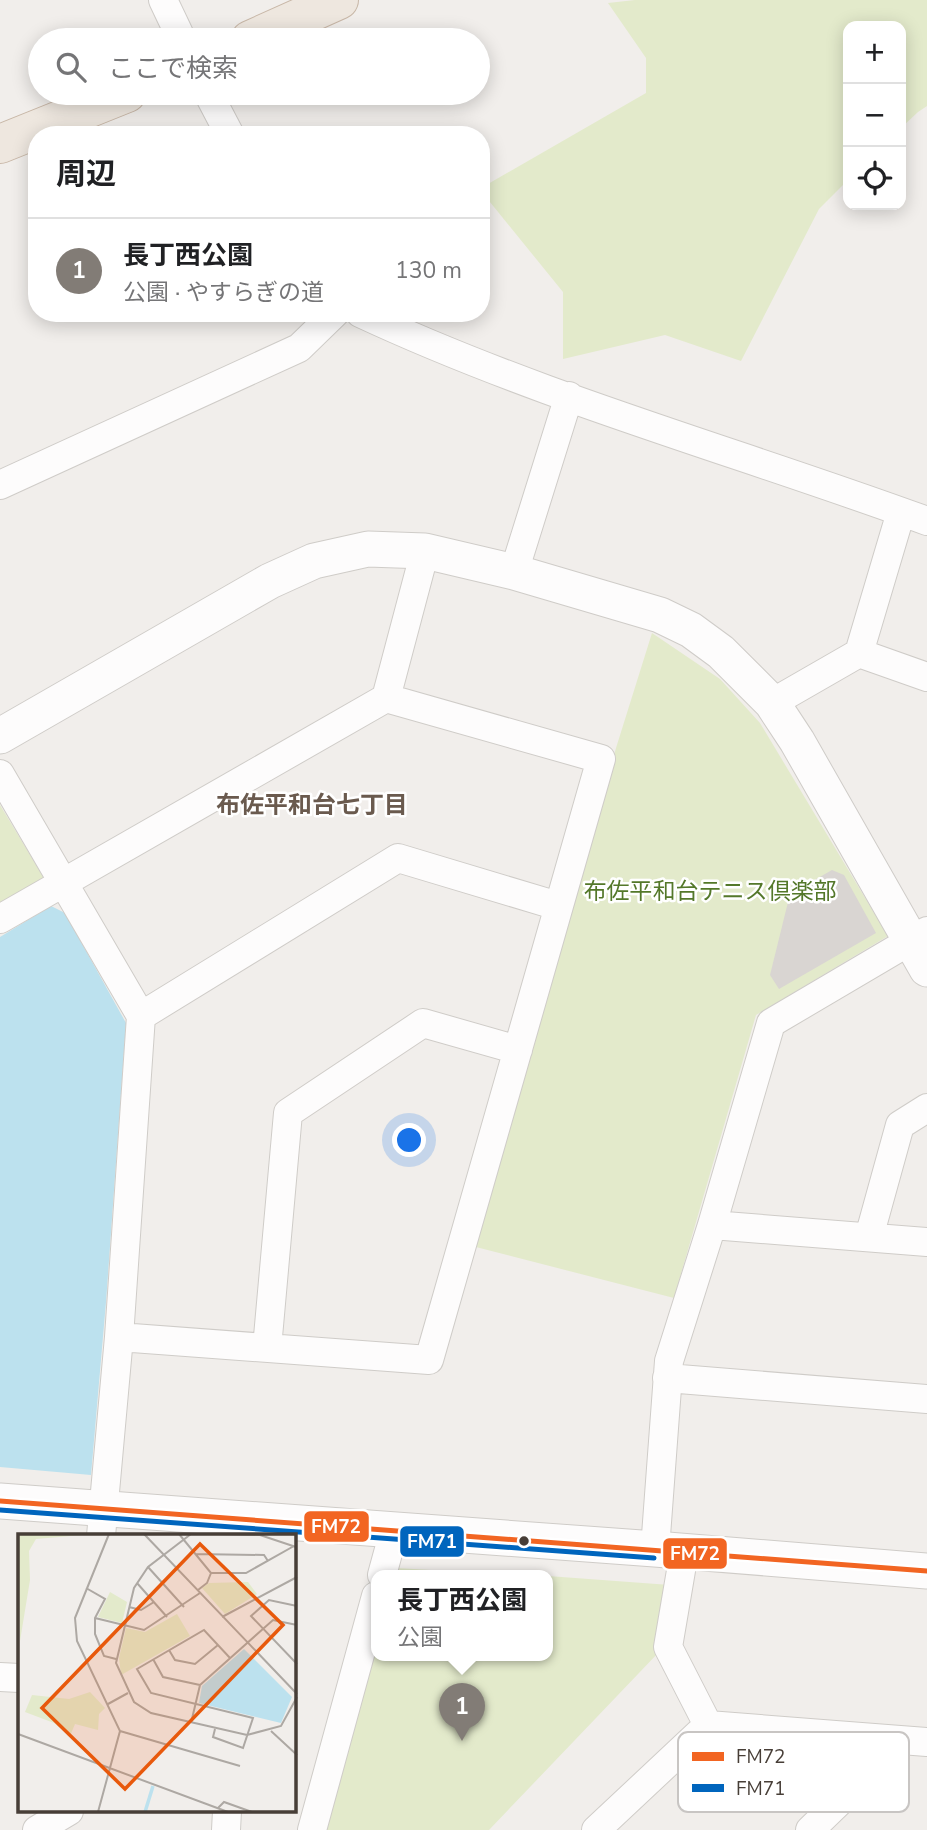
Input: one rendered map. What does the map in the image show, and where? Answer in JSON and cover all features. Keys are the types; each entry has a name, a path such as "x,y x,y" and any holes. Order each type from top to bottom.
{"highway":[{"path":"277,28 339,0"},
{"path":"45,126 97,105"},
{"path":"0,144 28,133"}],"street":[{"path":"163,0 176,28"},
{"path":"214,105 225,126"},
{"path":"0,485 299,348 326,322"},
{"path":"378,322 408,337 569,396 927,521"},
{"path":"514,572 569,396"},
{"path":"772,704 859,653 901,512"},
{"path":"0,736 270,581 314,561 368,549 425,551 514,572 660,615 691,630 721,652 772,704 921,947 771,1023 712,1225 668,1361 668,1647 708,1726"},
{"path":"386,698 425,551"},
{"path":"859,653 927,677"},
{"path":"0,919 386,698 601,759 429,1360 119,1337"},
{"path":"0,774 141,1016 119,1337 102,1523"},
{"path":"141,1016 398,858 558,906"},
{"path":"267,1348 288,1113 423,1023 517,1050"},
{"path":"869,1237 900,1125 927,1108"},
{"path":"712,1225 927,1242"},
{"path":"667,1378 927,1399"},
{"path":"0,1502 102,1523 394,1531 927,1572"},
{"path":"383,1570 394,1531"},
{"path":"312,1830 371,1614"},
{"path":"0,1677 18,1678"},
{"path":"702,1732 708,1726 791,1732"},
{"path":"596,1830 678,1754"},
{"path":"37,1830 67,1812"},
{"path":"226,1830 227,1812"},
{"path":"810,1830 831,1812"}],"green space":[{"path":"635,0 927,0 927,106 906,123 906,21 843,21 843,185 819,209 741,361 665,335 563,359 563,292 490,202 490,183 646,93 646,58 608,3"},
{"name":"布佐平和台テニス倶楽部","path":"652,633 720,679 760,723 888,936 756,1015 674,1298 472,1246 616,748"},
{"path":"0,805 47,883 0,909"},
{"path":"396,1568 431,1570 395,1570"},
{"path":"553,1576 670,1585 660,1651 489,1830 326,1830 371,1661 553,1661"}],"water":[{"path":"51,906 65,913 126,1023 91,1475 0,1467 0,937"}],"building":[{"path":"832,870 844,875 876,933 779,989 770,975 790,894"}],"transit line":[{"name":"FM72","path":"0,1501 927,1571"},
{"name":"FM71","path":"0,1510 654,1558"}],"place":[{"name":"長丁西公園","path":"462,1741"}],"district":[{"name":"布佐平和台七丁目","path":"312,805"}]}
